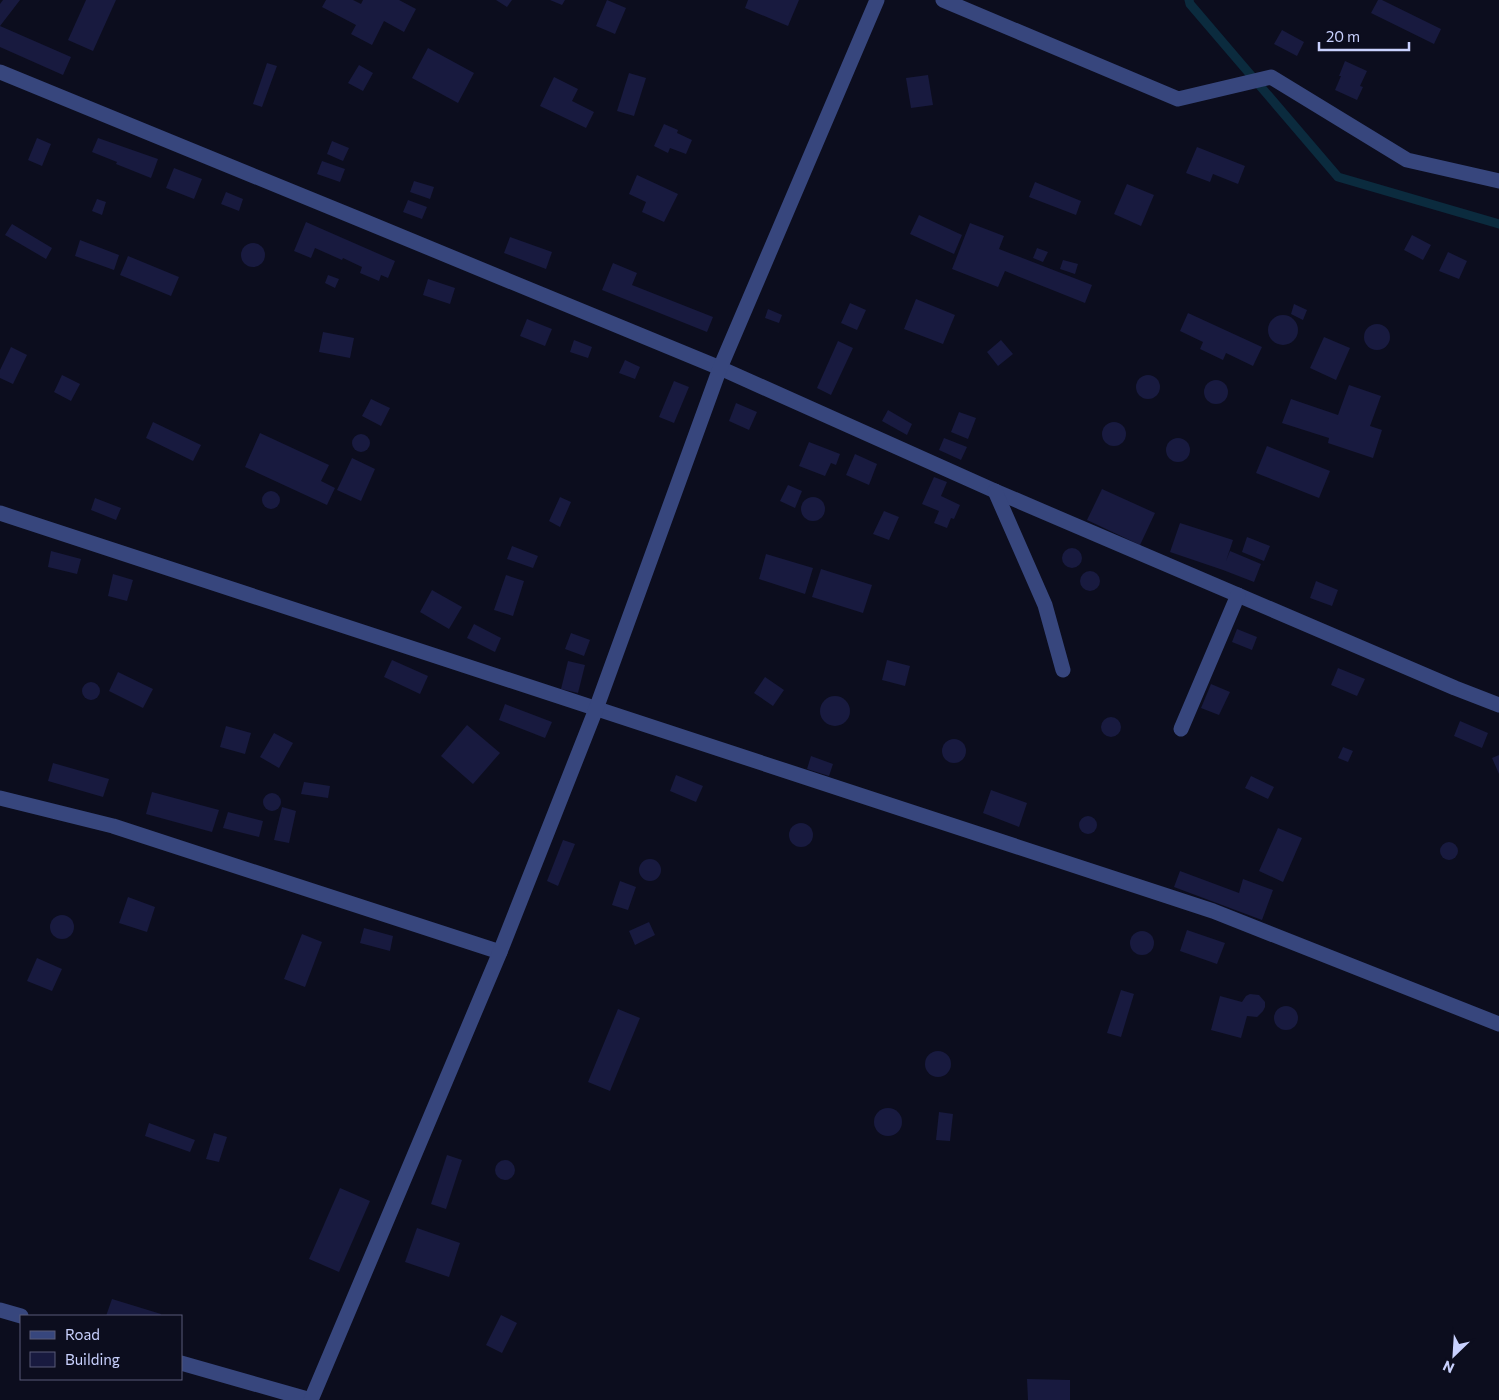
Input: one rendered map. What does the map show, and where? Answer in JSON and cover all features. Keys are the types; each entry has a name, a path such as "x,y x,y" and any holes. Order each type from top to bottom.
{"street":[{"path":"182,1362 311,1400 500,952 596,709 720,368 877,0"},
{"path":"943,0 1178,99 1271,77 1407,160 1499,181"},
{"path":"0,72 720,368 995,491 1455,688 1499,705"},
{"path":"995,491 1045,605 1063,670"},
{"path":"0,513 1213,911 1499,1024"},
{"path":"1181,729 1238,595"},
{"path":"0,798 113,826 500,952"},
{"path":"0,1310 20,1316"}],"building":[{"path":"3,0 20,0 0,26 0,4"},
{"path":"86,0 116,0 93,51 68,40"},
{"path":"326,0 353,0 361,4 363,0 399,0 416,9 404,32 384,21 372,45 351,34 356,25 322,7"},
{"path":"496,0 512,0 507,7"},
{"path":"550,0 565,0 562,5"},
{"path":"607,0 626,8 615,34 596,26"},
{"path":"748,0 799,0 788,26 745,8"},
{"path":"1378,0 1382,0 1441,29 1434,44 1371,13"},
{"path":"0,26 71,57 63,75 0,47"},
{"path":"1282,30 1304,42 1297,56 1274,44"},
{"path":"428,48 474,73 458,103 412,78"},
{"path":"1345,61 1367,71 1360,86 1363,87 1357,100 1335,90"},
{"path":"267,63 277,66 262,107 253,104"},
{"path":"359,65 373,73 363,91 348,83"},
{"path":"629,73 646,78 634,116 617,111"},
{"path":"928,75 933,105 911,108 906,78"},
{"path":"554,77 578,89 572,101 594,112 586,128 540,106"},
{"path":"664,124 678,130 677,133 692,140 686,154 670,148 668,153 654,146"},
{"path":"37,138 51,144 42,166 28,160"},
{"path":"98,138 158,159 151,178 92,152"},
{"path":"332,141 349,148 343,161 327,154"},
{"path":"1197,147 1245,166 1238,184 1213,174 1210,182 1186,173"},
{"path":"322,161 345,169 340,182 317,174"},
{"path":"174,168 202,179 194,199 166,188"},
{"path":"637,175 678,194 664,222 642,212 646,202 629,194"},
{"path":"414,181 434,187 430,199 410,192"},
{"path":"1035,182 1081,201 1076,215 1029,197"},
{"path":"1127,184 1154,195 1141,226 1114,214"},
{"path":"226,192 243,199 239,211 221,204"},
{"path":"97,199 106,202 102,215 92,211"},
{"path":"408,200 427,207 422,219 403,212"},
{"path":"919,215 962,235 954,254 910,234"},
{"path":"306,222 395,261 388,278 381,275 379,281 360,273 362,267 315,248 311,258 294,251"},
{"path":"970,223 1004,236 999,249 1092,285 1085,303 1005,271 998,287 952,269"},
{"path":"12,224 52,248 46,259 5,235"},
{"path":"1412,235 1431,245 1423,260 1404,250"},
{"path":"510,237 552,252 546,269 504,253"},
{"path":"80,240 119,255 114,270 75,256"},
{"path":"253,243 262,246 265,255 262,264 253,267 244,264 241,255 244,246"},
{"path":"1037,248 1048,252 1043,262 1033,258"},
{"path":"1448,252 1467,261 1459,279 1439,271"},
{"path":"128,256 179,277 171,296 120,275"},
{"path":"1063,260 1078,264 1075,274 1060,269"},
{"path":"613,263 637,273 632,285 713,317 707,332 602,290"},
{"path":"328,275 339,279 335,288 325,283"},
{"path":"428,279 455,288 450,304 423,295"},
{"path":"916,299 955,315 943,344 904,329"},
{"path":"850,303 866,310 857,330 841,323"},
{"path":"1294,304 1307,310 1303,320 1291,314"},
{"path":"768,309 782,315 779,323 765,318"},
{"path":"1188,313 1262,347 1253,366 1226,353 1223,360 1200,349 1203,342 1180,331"},
{"path":"1283,315 1294,319 1298,330 1294,341 1283,345 1272,341 1268,330 1272,319"},
{"path":"527,319 552,329 545,346 520,336"},
{"path":"1377,324 1386,328 1390,337 1386,346 1377,350 1368,346 1364,337 1368,328"},
{"path":"323,332 354,338 350,358 319,352"},
{"path":"1324,337 1350,348 1336,380 1310,368"},
{"path":"574,340 592,347 588,358 570,352"},
{"path":"1001,340 1013,354 998,366 987,352"},
{"path":"838,341 853,348 831,395 817,388"},
{"path":"11,347 27,355 13,384 0,378 0,370"},
{"path":"625,360 640,367 635,379 619,373"},
{"path":"62,375 80,384 71,401 54,392"},
{"path":"1148,375 1157,378 1160,387 1157,396 1148,399 1139,396 1136,387 1139,378"},
{"path":"1216,380 1225,383 1228,392 1225,401 1216,404 1207,401 1204,392 1207,383"},
{"path":"674,381 689,387 674,423 659,417"},
{"path":"1349,385 1381,396 1370,426 1382,430 1373,458 1328,443 1329,438 1282,423 1291,399 1338,415"},
{"path":"371,399 390,408 381,426 362,416"},
{"path":"736,403 757,412 749,430 729,421"},
{"path":"888,410 912,424 907,435 882,421"},
{"path":"959,412 976,418 968,439 951,432"},
{"path":"153,422 201,445 193,461 146,438"},
{"path":"1114,422 1123,425 1126,434 1123,443 1114,446 1105,443 1102,434 1105,425"},
{"path":"260,433 329,465 321,481 335,488 327,505 245,467"},
{"path":"357,434 365,434 370,439 368,450 357,452 352,447 352,439"},
{"path":"944,438 967,447 961,460 939,450"},
{"path":"1178,438 1187,441 1190,450 1187,459 1178,462 1169,459 1166,450 1169,441"},
{"path":"809,442 840,454 836,465 831,463 825,476 799,466"},
{"path":"1267,446 1330,471 1319,498 1256,473"},
{"path":"855,454 877,464 869,485 846,475"},
{"path":"352,458 375,469 361,501 337,490"},
{"path":"934,477 947,482 941,496 960,505 954,519 951,518 947,528 934,523 939,511 922,504"},
{"path":"788,485 802,491 795,508 780,501"},
{"path":"1102,489 1155,513 1140,545 1087,520"},
{"path":"271,491 277,494 280,500 277,506 271,509 265,506 262,500 265,494"},
{"path":"560,497 571,502 560,527 549,521"},
{"path":"813,497 821,501 825,509 821,517 813,521 805,517 801,509 805,501"},
{"path":"95,498 121,508 116,520 91,510"},
{"path":"884,511 899,517 889,540 873,534"},
{"path":"1180,523 1233,540 1226,561 1230,551 1261,564 1254,582 1170,552"},
{"path":"1247,537 1270,546 1264,561 1242,552"},
{"path":"512,546 538,556 533,568 507,559"},
{"path":"1072,548 1079,551 1082,558 1079,565 1072,568 1065,565 1062,558 1065,551"},
{"path":"51,551 81,559 77,574 48,567"},
{"path":"766,554 813,568 805,594 759,579"},
{"path":"821,569 872,585 863,613 812,597"},
{"path":"1090,571 1097,574 1100,581 1097,588 1090,591 1083,588 1080,581 1083,574"},
{"path":"113,574 133,580 127,601 108,596"},
{"path":"506,575 524,581 513,616 494,610"},
{"path":"1316,581 1338,590 1332,606 1310,598"},
{"path":"432,590 462,607 449,629 420,612"},
{"path":"474,624 501,638 495,652 467,638"},
{"path":"1237,629 1257,637 1252,650 1232,642"},
{"path":"571,633 590,640 584,656 565,649"},
{"path":"392,660 428,676 420,694 384,677"},
{"path":"887,660 910,666 905,686 882,680"},
{"path":"568,661 585,665 578,693 561,689"},
{"path":"1338,668 1365,679 1357,696 1331,685"},
{"path":"118,672 153,689 143,708 109,691"},
{"path":"765,677 784,690 773,706 754,693"},
{"path":"91,682 97,685 100,691 97,697 91,700 85,697 82,691 85,685"},
{"path":"1211,684 1230,692 1219,715 1201,708"},
{"path":"835,696 846,700 850,711 846,722 835,726 824,722 820,711 824,700"},
{"path":"505,704 552,722 545,738 499,720"},
{"path":"1111,717 1118,720 1121,727 1118,734 1111,737 1104,734 1101,727 1104,720"},
{"path":"1460,721 1488,733 1482,748 1454,736"},
{"path":"467,725 500,753 473,784 441,756"},
{"path":"226,726 251,733 245,754 220,747"},
{"path":"274,733 293,743 279,768 260,757"},
{"path":"954,739 963,742 966,751 963,760 954,763 945,760 942,751 945,742"},
{"path":"1343,747 1353,751 1348,762 1338,758"},
{"path":"1499,755 1499,774 1492,758"},
{"path":"811,756 833,764 829,776 807,769"},
{"path":"53,763 109,779 103,797 48,781"},
{"path":"676,775 703,786 696,802 670,791"},
{"path":"1251,776 1274,787 1268,799 1245,788"},
{"path":"304,782 330,786 328,798 301,794"},
{"path":"991,790 1027,803 1019,827 983,813"},
{"path":"152,792 219,810 212,832 146,814"},
{"path":"272,793 278,796 281,802 278,808 272,811 266,808 263,802 266,796"},
{"path":"282,807 296,811 289,843 274,840"},
{"path":"228,812 263,821 259,837 223,828"},
{"path":"1088,816 1094,819 1097,825 1094,831 1088,834 1082,831 1079,825 1082,819"},
{"path":"801,823 809,827 813,835 809,843 801,847 793,843 789,835 793,827"},
{"path":"1278,828 1302,838 1283,882 1259,871"},
{"path":"563,840 575,844 558,886 547,881"},
{"path":"1445,842 1453,842 1458,847 1456,858 1445,860 1440,855 1440,847"},
{"path":"650,859 658,862 661,870 658,878 650,881 642,878 639,870 642,862"},
{"path":"1180,871 1239,893 1243,879 1273,890 1262,920 1174,887"},
{"path":"620,881 636,887 628,910 612,905"},
{"path":"128,897 155,907 147,932 119,923"},
{"path":"62,915 70,919 74,927 70,935 62,939 54,935 50,927 54,919"},
{"path":"649,922 655,935 635,945 629,931"},
{"path":"364,928 393,936 390,951 360,943"},
{"path":"1187,930 1225,943 1217,964 1180,951"},
{"path":"1142,931 1150,935 1154,943 1150,951 1142,955 1134,951 1130,943 1134,935"},
{"path":"302,934 322,942 305,987 284,979"},
{"path":"37,958 62,969 52,991 27,981"},
{"path":"1121,990 1134,994 1121,1037 1107,1033"},
{"path":"1250,994 1259,995 1265,1002 1265,1007 1257,1017 1247,1016 1241,1038 1211,1030 1220,996 1242,1002"},
{"path":"1286,1006 1294,1010 1298,1018 1294,1026 1286,1030 1278,1026 1274,1018 1278,1010"},
{"path":"618,1009 640,1018 610,1091 588,1082"},
{"path":"938,1051 947,1055 951,1064 947,1073 938,1077 929,1073 925,1064 929,1055"},
{"path":"888,1108 898,1112 902,1122 898,1132 888,1136 878,1132 874,1122 878,1112"},
{"path":"939,1112 953,1114 950,1141 936,1140"},
{"path":"149,1123 195,1140 190,1152 145,1136"},
{"path":"214,1133 227,1137 219,1162 206,1159"},
{"path":"447,1155 462,1160 446,1209 431,1204"},
{"path":"505,1160 512,1163 515,1170 512,1177 505,1180 498,1177 495,1170 498,1163"},
{"path":"340,1188 370,1201 339,1272 309,1259"},
{"path":"417,1228 460,1243 449,1277 405,1262"},
{"path":"112,1299 161,1314 160,1315 106,1315"},
{"path":"501,1315 517,1323 502,1353 486,1345"},
{"path":"1027,1379 1070,1380 1070,1400 1028,1400"}],"waterway":[{"path":"1189,0 1190,4 1338,177 1499,224"}]}
